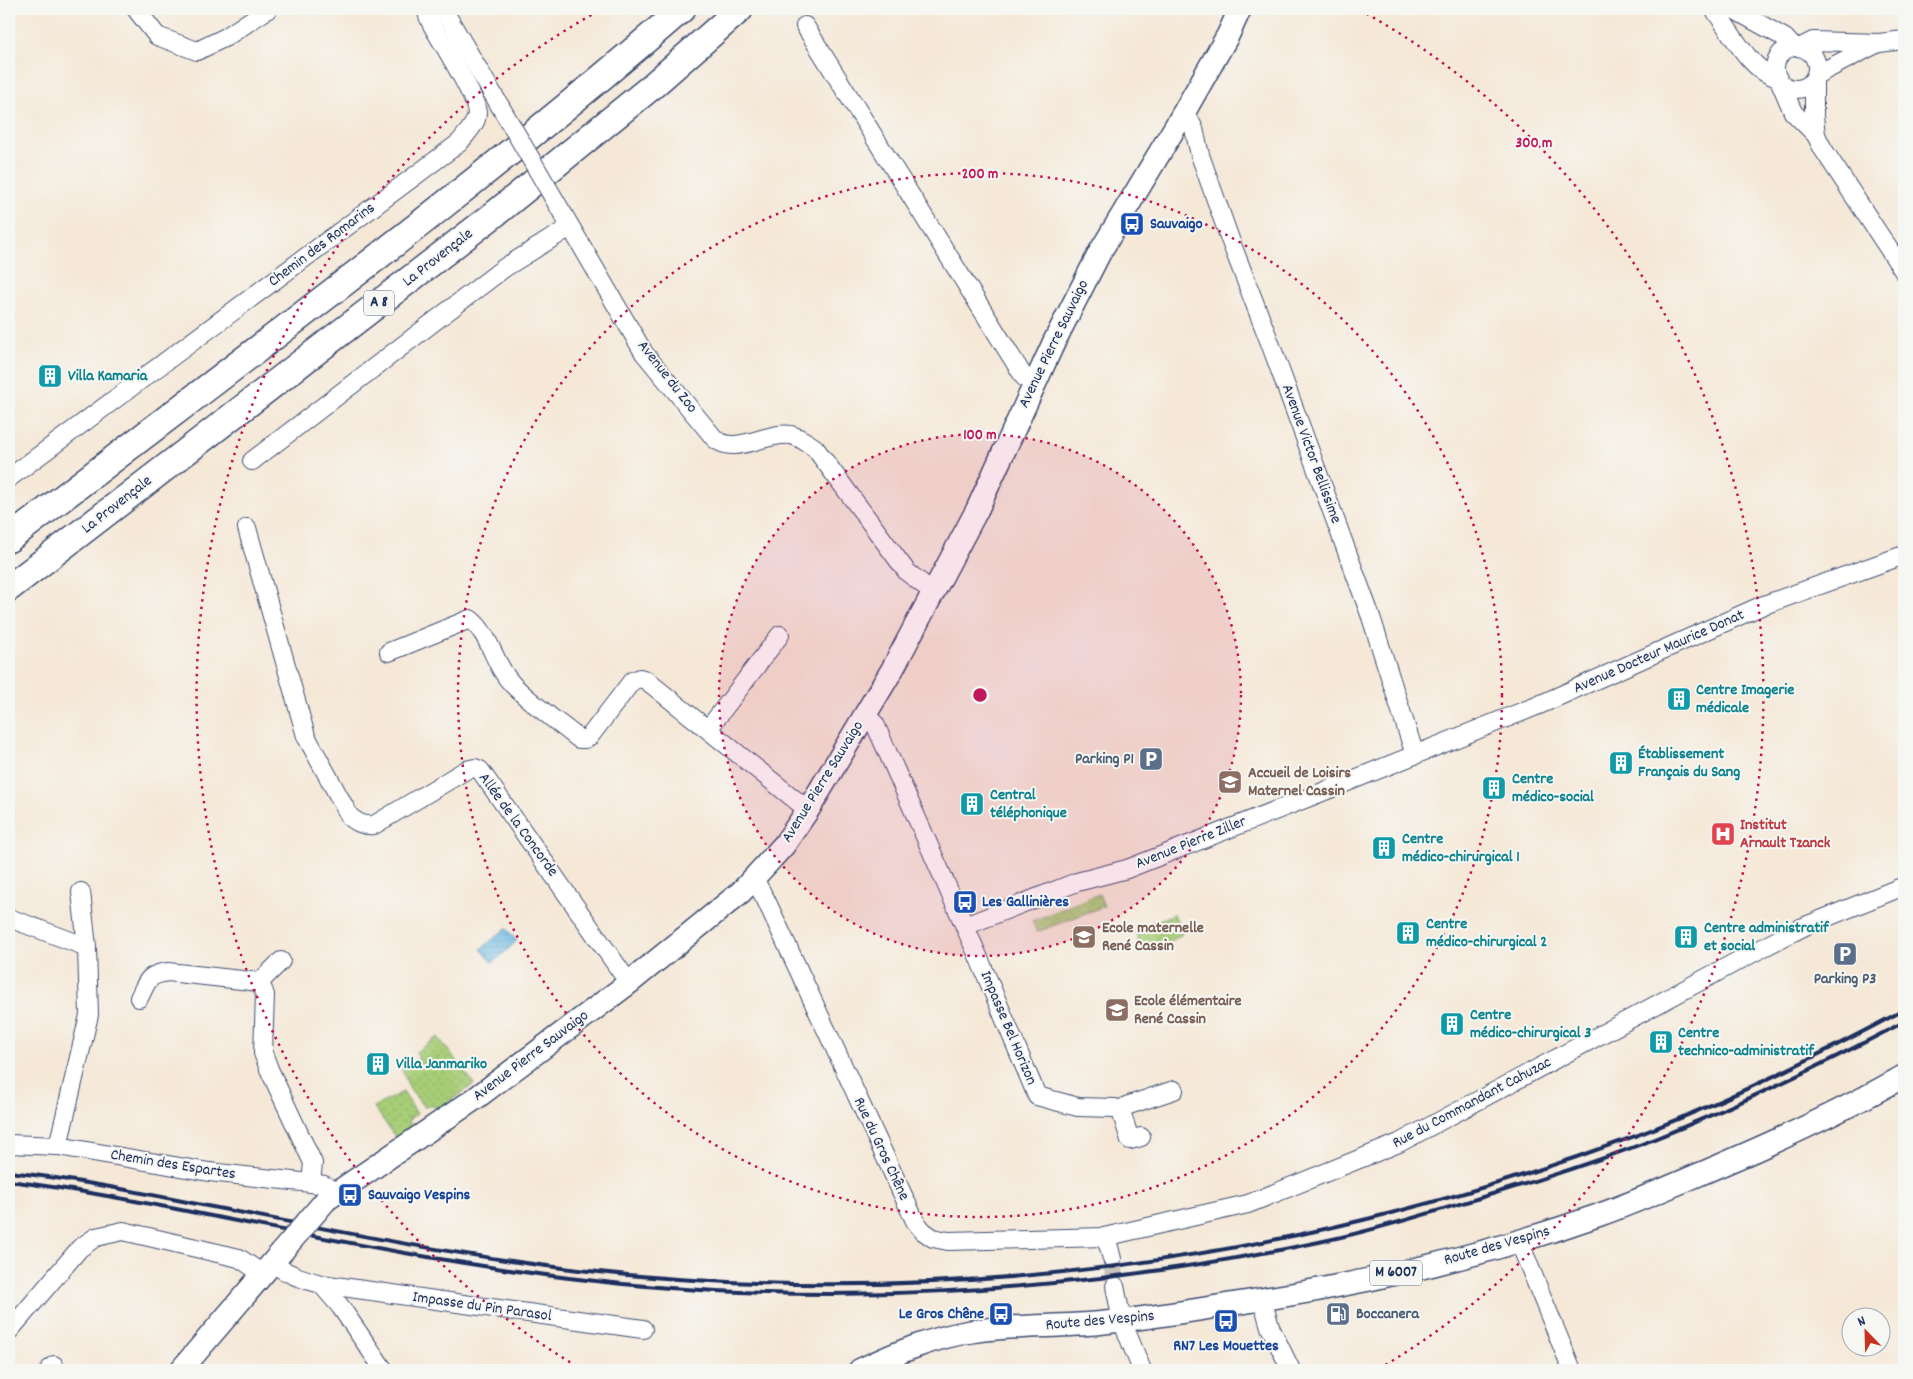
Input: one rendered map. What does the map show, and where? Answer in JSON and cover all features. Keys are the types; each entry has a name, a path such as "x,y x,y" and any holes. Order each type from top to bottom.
{"highway":[{"name":"A 8","path":"9,538 549,122 682,9"},
{"name":"La Provençale","path":"9,588 525,190 642,94 740,9"}],"main road":[{"name":"Avenue Pierre Sauvaigo","path":"181,1370 331,1196 463,1108 629,983 740,892 754,879 784,844 808,810 866,715 977,510 1034,383 1100,252 1172,134 1228,35 1240,9"},
{"name":"Route des Vespins","path":"860,1370 895,1363 938,1339 973,1331 1122,1321 1262,1299 1370,1279 1519,1241 1622,1206 1742,1156 1822,1120 1904,1076"}],"street":[{"path":"136,9 157,36 197,51 226,37 268,9"},
{"name":"Chemin des Romarins","path":"9,478 459,143 472,127 477,114 474,100 432,25 428,16 430,9"},
{"name":"Avenue du Zoo","path":"443,9 644,352 715,438 721,444 732,446 777,435 791,435 802,439 815,448 907,572 933,592"},
{"path":"1714,9 1754,64 1767,75 1779,80 1793,90 1805,88 1815,77 1879,43"},
{"path":"1733,9 1814,56 1817,65 1814,116 1816,135"},
{"path":"805,26 1024,377 1034,383"},
{"path":"1904,40 1879,43 1812,41 1781,52 1777,57 1774,70 1793,112 1816,135 1823,149 1904,272"},
{"name":"Avenue Victor Bellissime","path":"1183,114 1190,121 1194,129 1200,155 1231,242 1370,617 1415,755"},
{"path":"1172,134 1200,155"},
{"path":"252,461 566,221"},
{"name":"Allée de la Concorde","path":"247,528 306,736 350,817 366,826 374,826 466,770 475,768 480,770 629,983"},
{"name":"Avenue Docteur Maurice Donat","path":"1415,755 1538,705 1770,602 1904,555"},
{"path":"389,652 470,619 477,624 483,633 503,672 513,685 579,739 585,740 632,681 640,678 646,680 808,810"},
{"path":"708,728 780,635"},
{"path":"866,715 875,724 967,931"},
{"name":"Avenue Pierre Ziller","path":"967,931 1077,882 1127,869 1415,755"},
{"name":"Rue du Gros Chêne","path":"754,879 766,900 915,1221 923,1231 933,1238 948,1241 1104,1237"},
{"name":"Rue du Commandant Cahuzac","path":"1104,1237 1248,1204 1399,1143 1779,940 1836,913 1904,886"},
{"path":"58,1146 89,1015 87,947 81,892"},
{"path":"9,918 87,947"},
{"name":"Impasse Bel Horizon","path":"967,931 1037,1096 1078,1107 1114,1108 1121,1111"},
{"path":"139,998 149,979 156,974 168,972 260,982 282,961"},
{"path":"260,982 265,995 264,1053 269,1069 313,1163 311,1183"},
{"path":"1141,1137 1130,1140 1121,1111 1126,1106 1174,1090"},
{"name":"Chemin des Espartes","path":"9,1144 58,1146 209,1172 324,1185 331,1196"},
{"name":"Impasse du Pin Parasol","path":"9,1331 80,1248 96,1237 123,1231 272,1264 284,1272 320,1284 644,1329"},
{"path":"1104,1237 1112,1258"},
{"path":"1519,1241 1572,1370"},
{"path":"320,1284 340,1306 384,1370"},
{"path":"1115,1286 1122,1321 1142,1370"},
{"path":"1262,1299 1270,1327 1290,1370"}],"green space":[{"path":"1099,894 1104,906 1037,932 1032,921"},
{"path":"1174,914 1182,934 1170,942 1170,944 1144,953 1135,930"},
{"path":"438,1037 474,1084 439,1109 430,1105 424,1107 410,1089 399,1063 409,1057 413,1062 419,1058 416,1052"},
{"path":"403,1092 417,1114 410,1118 409,1122 413,1128 396,1138 374,1107"}],"water":[{"path":"506,928 517,941 493,963 481,949"}],"tunnel":[{"path":"1112,1259 1115,1286"}],"railway":[{"path":"9,1172 106,1186 437,1249 579,1270 714,1281 849,1284 983,1279 1116,1266 1249,1245 1380,1216 1510,1179 1638,1135 1706,1107 1806,1061 1904,1010"},
{"path":"9,1181 120,1198 441,1259 569,1278 757,1293 851,1294 945,1291 1039,1284 1133,1274 1226,1260 1319,1242 1447,1208 1529,1183 1647,1142 1777,1085 1904,1022"}],"place":[{"name":"Sauvaigo","path":"1132,224"},
{"name":"Villa Kamaria","path":"50,376"},
{"name":"Centre Imagerie médicale","path":"1679,699"},
{"name":"Parking P1","path":"1151,759"},
{"name":"Établissement Français du Sang","path":"1621,763"},
{"name":"Accueil de Loisirs Maternel Cassin","path":"1230,782"},
{"name":"Centre médico-social","path":"1494,788"},
{"name":"Central téléphonique","path":"972,804"},
{"name":"Institut Arnault Tzanck","path":"1723,834"},
{"name":"Centre médico-chirurgical 1","path":"1384,848"},
{"name":"Les Gallinières","path":"965,902"},
{"name":"Centre médico-chirurgical 2","path":"1408,933"},
{"name":"Ecole maternelle René Cassin","path":"1084,937"},
{"name":"Centre administratif et social","path":"1686,937"},
{"name":"Parking P3","path":"1845,954"},
{"name":"Ecole élémentaire René Cassin","path":"1117,1010"},
{"name":"Centre médico-chirurgical 3","path":"1452,1024"},
{"name":"Centre technico-administratif","path":"1661,1042"},
{"name":"Villa Janmariko","path":"378,1064"},
{"name":"Sauvaigo Vespins","path":"350,1195"},
{"name":"Le Gros Chêne","path":"1001,1314"},
{"name":"Boccanera","path":"1338,1314"},
{"name":"RN7 Les Mouettes","path":"1226,1321"}]}
